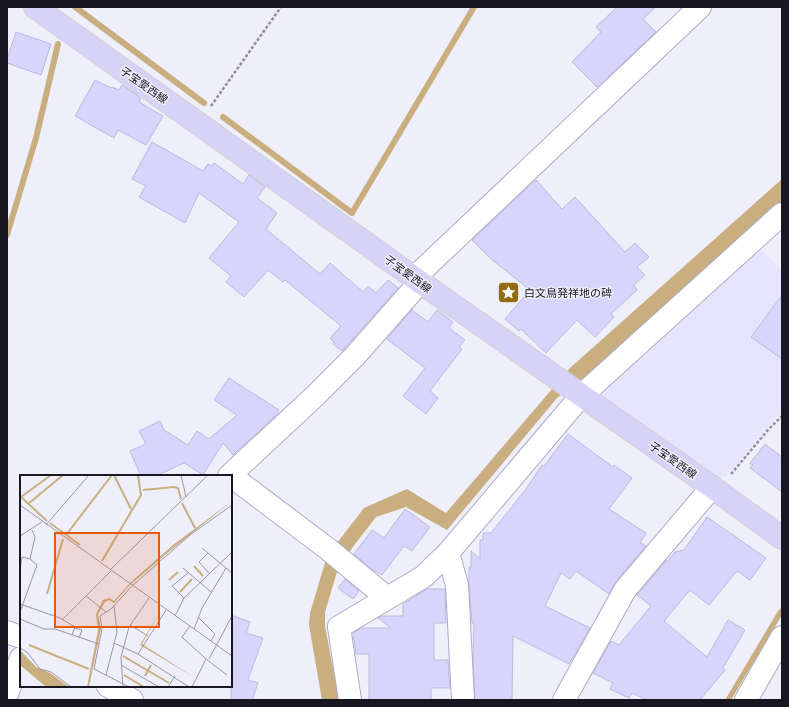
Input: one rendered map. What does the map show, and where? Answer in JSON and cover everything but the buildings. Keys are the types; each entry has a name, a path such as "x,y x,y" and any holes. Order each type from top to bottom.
{"main road":[{"name":"子宝愛西線","path":"35,7 782,538"}],"street":[{"path":"231,475 354,357 417,280 700,7"},
{"path":"350,700 339,627 386,597 423,577 448,553 570,388 782,214"},
{"path":"232,477 328,549 386,597"},
{"path":"566,699 625,590 714,489"},
{"path":"448,553 457,585 463,700"},
{"path":"7,632 20,637"},
{"path":"746,700 782,637"},
{"path":"7,694 20,661"},
{"path":"110,687 132,700"}],"path":[{"path":"198,124 281,7"},
{"path":"714,489 782,416"}],"shaded area":[{"path":"782,179 782,203 590,377 578,381 557,398 447,530 406,507 376,517 352,548 337,572 325,612 325,626 339,700 322,700 309,625 310,613 327,556 364,508 407,489 446,513 570,368"},
{"path":"757,246 782,270 782,411 725,477 718,479 599,397 601,389"},
{"path":"782,607 782,615 731,700 725,700 778,611"}],"waterway":[{"path":"75,7 204,103"},
{"path":"223,117 352,213 474,7"},
{"path":"7,235 36,138 58,44"}],"place":[{"name":"白文鳥発祥地の碑","path":"509,293"}]}
